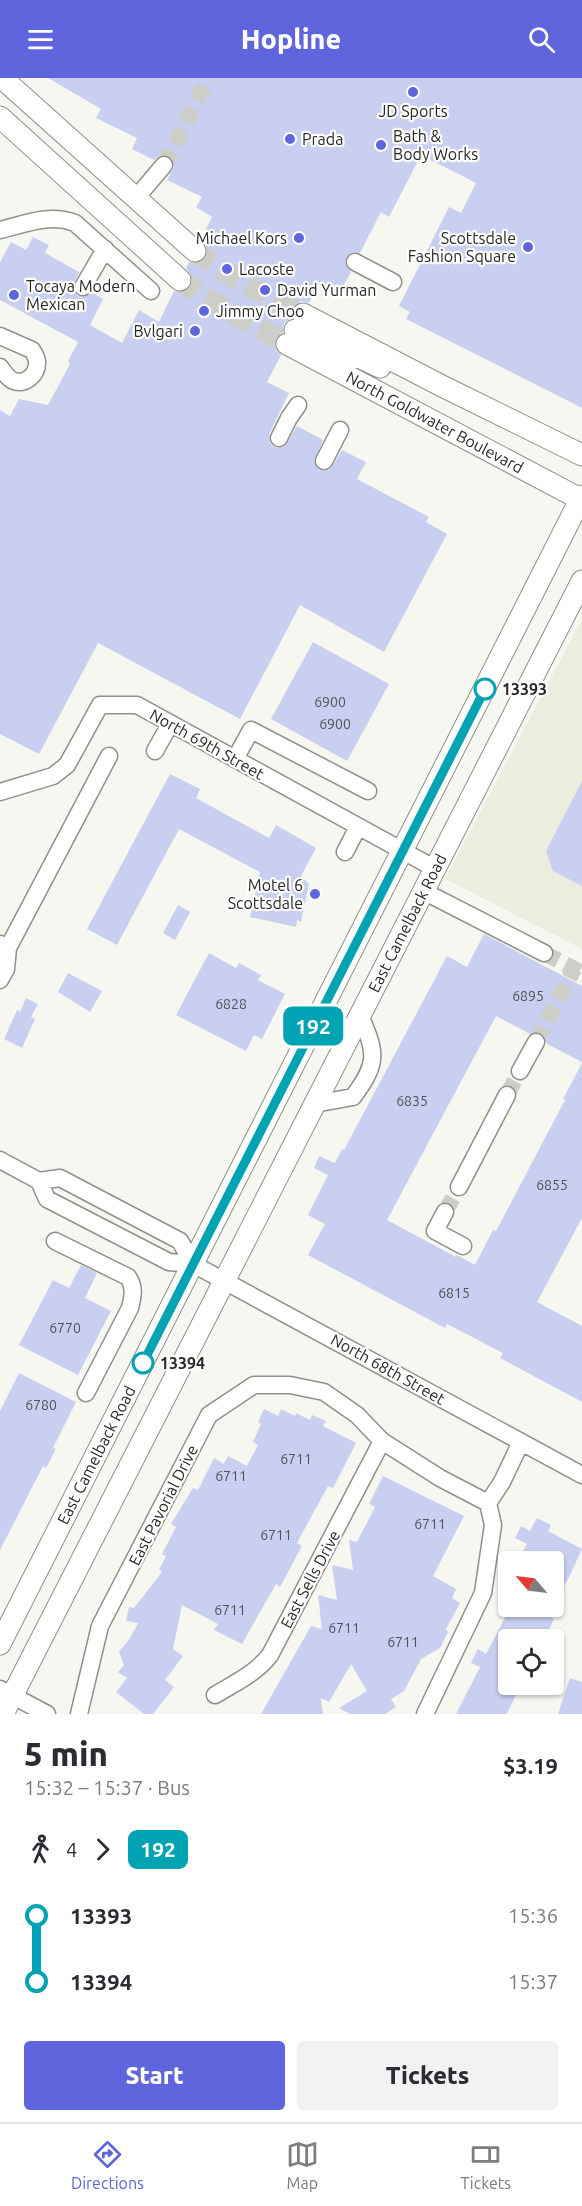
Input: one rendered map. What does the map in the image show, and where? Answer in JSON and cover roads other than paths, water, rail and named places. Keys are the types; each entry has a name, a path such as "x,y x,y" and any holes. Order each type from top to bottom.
{"main road":[{"path":"2,78 195,251"},
{"path":"0,117 180,280"},
{"name":"North Goldwater Boulevard","path":"581,498 320,361 295,329 323,346 360,344 582,455"},
{"path":"320,361 359,357 428,392 442,386"},
{"name":"East Camelback Road","path":"0,1644 581,498"},
{"name":"East Camelback Road","path":"5,1700 224,1281 582,581"}],"street":[{"path":"136,198 164,165"},
{"path":"0,230 39,220 63,218 75,223 151,291"},
{"path":"83,287 105,249"},
{"path":"355,262 393,282"},
{"path":"0,362 5,339 32,350 38,363 35,373 20,382 8,377 0,367"},
{"path":"279,438 298,405"},
{"path":"324,461 340,430"},
{"name":"North 69th Street","path":"0,792 53,776 67,765 100,705 137,705 434,868"},
{"path":"155,751 170,724"},
{"path":"235,759 250,730 368,791"},
{"path":"0,980 6,969 4,946 109,756"},
{"path":"345,852 358,827"},
{"path":"423,891 544,953"},
{"path":"314,1104 353,1097 362,1085 374,1059 373,1047 360,1015"},
{"path":"520,1071 536,1042"},
{"path":"459,1187 507,1095"},
{"name":"North 68th Street","path":"0,1160 39,1181 60,1178 180,1241 193,1264"},
{"name":"North 68th Street","path":"39,1181 47,1199 169,1262 193,1264 521,1442 580,1470"},
{"path":"445,1212 435,1231 463,1246"},
{"path":"55,1241 128,1277 132,1284 133,1296 130,1308 86,1393"},
{"name":"East Pavorial Drive","path":"79,1714 100,1626 209,1415 254,1385 290,1385 324,1392 357,1415 382,1441"},
{"path":"382,1441 440,1478 488,1503"},
{"name":"East Sells Drive","path":"215,1695 260,1668 270,1655 382,1441"},
{"path":"425,1714 483,1593 493,1525 488,1503 502,1482 521,1442"},
{"path":"5,1700 47,1714"}],"tunnel":[{"path":"164,165 208,78"},
{"path":"195,251 232,277 303,314"},
{"path":"180,280 202,296 287,344"},
{"path":"544,953 582,973"},
{"path":"536,1042 574,969"},
{"path":"507,1095 520,1071"},
{"path":"445,1212 459,1187"}],"place":[{"name":"JD Sports","path":"413,92"},
{"name":"Prada","path":"290,139"},
{"name":"Bath & Body Works","path":"381,145"},
{"name":"Michael Kors","path":"299,238"},
{"name":"Scottsdale Fashion Square","path":"528,247"},
{"name":"Lacoste","path":"227,269"},
{"name":"David Yurman","path":"265,290"},
{"name":"Tocaya Modern Mexican","path":"14,295"},
{"name":"Jimmy Choo","path":"204,311"},
{"name":"Bvlgari","path":"195,331"},
{"name":"13393","path":"485,689"},
{"name":"Motel 6 Scottsdale","path":"315,894"},
{"name":"13394","path":"143,1363"}]}
